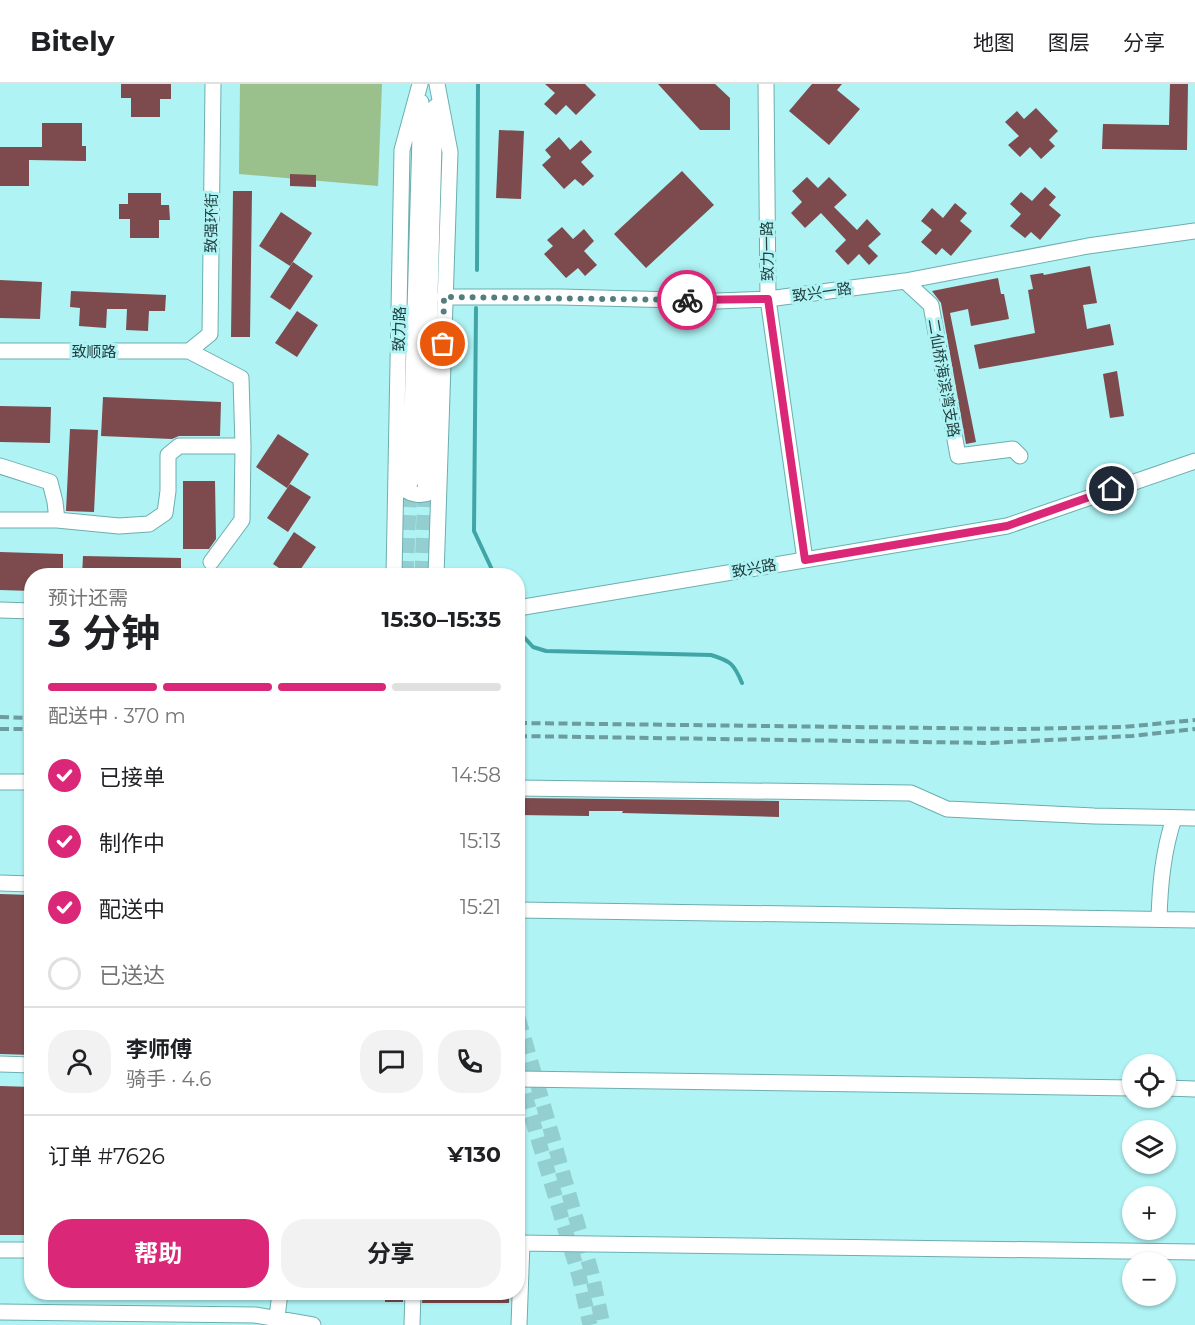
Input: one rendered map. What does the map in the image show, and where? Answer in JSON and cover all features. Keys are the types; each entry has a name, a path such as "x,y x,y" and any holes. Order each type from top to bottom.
{"street":[{"name":"致强环街","path":"189,351 210,334 213,84"},
{"name":"致力路","path":"420,84 418,483 434,568"},
{"name":"致力路","path":"418,483 437,84"},
{"name":"致力路","path":"396,568 418,483 444,297 450,152 437,84"},
{"name":"致力一路","path":"766,84 768,299 805,560"},
{"name":"致兴一路","path":"444,297 717,301 768,299 905,281 1088,246 1195,231"},
{"name":"二仙桥海滨湾支路","path":"905,281 931,305 958,456 1013,449 1020,456"},
{"name":"致顺路","path":"0,351 189,351"},
{"path":"189,351 241,378 242,520 211,562"},
{"path":"0,520 57,520 119,526 149,524 165,513 168,491 168,455 179,446 243,446"},
{"name":"致兴路","path":"525,607 1007,526 1195,461"},
{"path":"0,466 50,482 57,520"},
{"path":"0,610 24,611"},
{"path":"0,782 24,782"},
{"path":"525,788 911,793 947,809 1144,818 1172,825 1195,819"},
{"path":"1159,919 1161,874 1172,825"},
{"path":"0,883 24,884"},
{"path":"525,910 1195,920"},
{"path":"0,1064 24,1065"},
{"path":"525,1079 1122,1088"},
{"path":"1176,1088 1195,1089"},
{"path":"525,1243 1195,1252"},
{"path":"0,1250 24,1250"},
{"path":"276,1321 278,1300"},
{"path":"412,1325 414,1300"},
{"path":"519,1300 519,1325"},
{"path":"0,1312 255,1315 276,1321 313,1325"}],"green space":[{"path":"240,84 382,84 378,186 239,174"}],"building":[{"path":"121,84 171,84 171,99 160,99 160,117 131,117 131,98 121,98"},
{"path":"545,84 585,84 596,95 576,115 566,105 556,115 544,104 555,93"},
{"path":"658,84 715,84 730,98 730,130 700,130"},
{"path":"812,84 842,84 837,90 860,109 829,145 789,111"},
{"path":"1170,84 1188,84 1187,150 1102,149 1103,124 1169,125"},
{"path":"1036,108 1058,131 1049,140 1055,146 1041,159 1030,147 1020,157 1008,145 1019,136 1005,122 1017,111 1024,119"},
{"path":"42,123 82,123 82,146 86,146 86,161 29,160 29,186 0,186 0,147 42,147"},
{"path":"499,130 524,131 521,199 496,198"},
{"path":"559,137 570,150 581,140 592,152 581,162 594,176 583,186 575,179 564,189 542,165 551,157 545,150"},
{"path":"682,171 714,205 646,268 614,234"},
{"path":"290,174 316,175 316,187 290,186"},
{"path":"807,177 818,188 829,177 847,195 834,207 857,230 867,219 881,234 868,246 878,256 869,265 859,254 848,265 835,251 846,240 821,213 805,228 791,213 802,202 792,191"},
{"path":"1045,187 1056,197 1049,205 1061,215 1040,240 1031,232 1025,238 1010,226 1021,214 1010,204 1021,192 1032,201"},
{"path":"233,191 252,191 250,337 231,337"},
{"path":"128,193 161,193 161,205 169,205 170,220 159,220 159,238 130,238 130,219 119,219 119,204 128,204"},
{"path":"955,203 967,213 960,221 972,231 951,256 942,248 936,255 921,242 932,230 921,221 932,208 943,218"},
{"path":"281,212 312,233 290,266 259,246"},
{"path":"562,227 573,239 584,229 594,241 584,251 597,265 585,276 578,268 566,278 544,254 553,246 547,240"},
{"path":"293,262 313,276 290,310 270,297"},
{"path":"1090,266 1097,303 1083,305 1087,329 1110,324 1114,345 979,369 974,345 1035,333 1028,290 1033,289 1030,275 1043,273 1044,275"},
{"path":"998,278 1009,319 971,326 968,309 950,313 976,442 966,444 941,303 932,291"},
{"path":"0,280 42,282 40,319 0,318"},
{"path":"71,291 166,295 165,311 149,311 148,331 126,330 127,309 107,309 106,328 79,326 80,308 70,307"},
{"path":"297,311 318,325 297,357 275,343"},
{"path":"1117,371 1124,416 1110,418 1103,374"},
{"path":"103,397 221,402 220,436 179,436 172,439 101,436"},
{"path":"0,406 51,407 50,443 0,442"},
{"path":"70,429 98,430 94,512 66,511"},
{"path":"278,434 309,454 287,488 256,467"},
{"path":"183,481 215,481 216,539 209,549 183,549"},
{"path":"290,484 311,497 288,532 267,518"},
{"path":"294,532 316,547 302,568 279,568 273,564"},
{"path":"0,552 63,554 63,568 24,568 24,591 0,590"},
{"path":"83,556 181,558 181,568 82,568"},
{"path":"525,798 779,801 779,817 622,813 623,811 589,811 589,816 525,815"},
{"path":"0,894 24,895 24,1055 0,1054"},
{"path":"0,1086 24,1087 24,1235 0,1235"},
{"path":"385,1300 403,1300 403,1302 385,1302"},
{"path":"422,1300 509,1300 509,1303 422,1303"}],"waterway":[{"path":"477,270 478,84"},
{"path":"476,308 474,531 491,568"},
{"path":"525,638 533,647 546,651 711,655 731,664 742,683"}],"tunnel":[{"path":"406,568 410,483"},
{"path":"422,568 425,484"},
{"path":"525,1041 592,1274 603,1325"},
{"path":"525,1095 579,1276 590,1325"}],"railway":[{"path":"0,717 24,718"},
{"path":"525,723 1021,729 1124,727 1195,720"},
{"path":"0,729 24,729"},
{"path":"525,736 989,743 1132,736 1195,729"}],"way so far":[{"path":"443,344 444,297 687,300"}],"route":[{"path":"687,300 768,299 805,560 1007,526 1112,489"}]}
